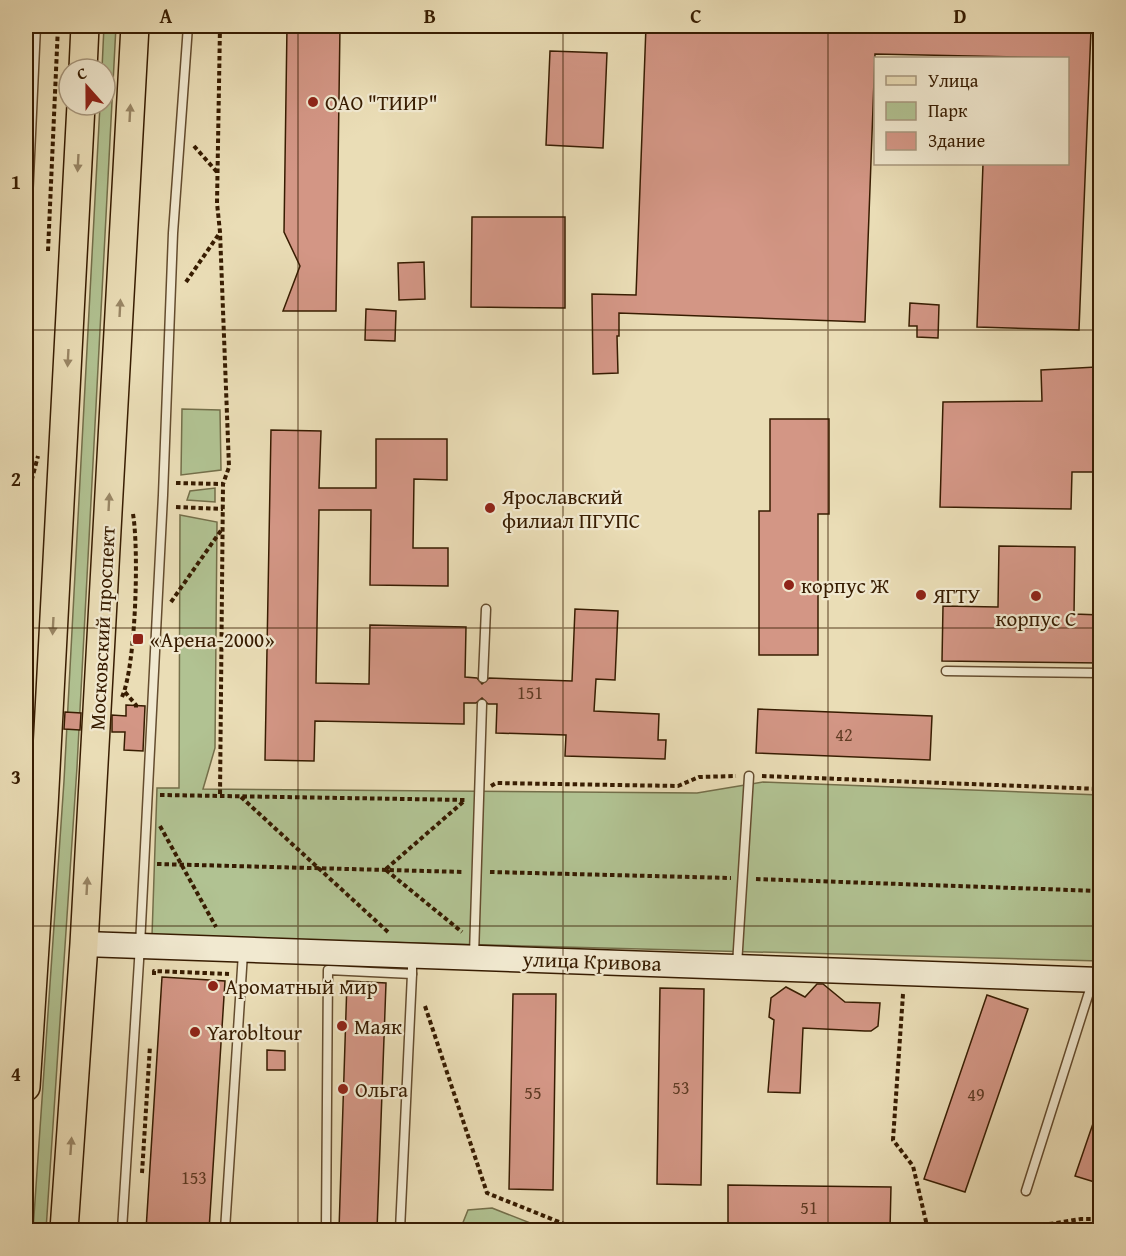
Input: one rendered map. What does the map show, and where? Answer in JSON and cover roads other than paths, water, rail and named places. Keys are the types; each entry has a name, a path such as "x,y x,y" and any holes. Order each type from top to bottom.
{"main road":[{"path":"84,57 86,26"},
{"name":"Московский проспект","path":"64,1230 84,944 135,26"},
{"path":"26,1087 35,806 80,117"}],"street":[{"name":"улица Кривова","path":"84,944 235,948 412,964 474,949 736,965 1097,980"}],"lane":[{"path":"26,242 36,26"},
{"path":"122,1230 140,945 170,304 188,26"},
{"path":"483,678 486,609"},
{"path":"946,671 1101,673"},
{"path":"474,949 482,704"},
{"path":"736,965 749,776"},
{"path":"225,1230 241,974 235,948"},
{"path":"326,1230 328,970 412,964 400,1230"},
{"path":"1026,1191 1097,980"}],"place":[{"name":"ОАО \"ТИИР\"","path":"313,102"},
{"name":"Ярославский филиал ПГУПС","path":"490,508"},
{"name":"корпус Ж","path":"789,585"},
{"name":"ЯГТУ","path":"921,595"},
{"name":"корпус С","path":"1036,596"},
{"name":"«Арена-2000»","path":"138,639"},
{"name":"Ароматный мир","path":"213,986"},
{"name":"Маяк","path":"342,1026"},
{"name":"Yarobltour","path":"195,1032"},
{"name":"Ольга","path":"343,1089"}]}
